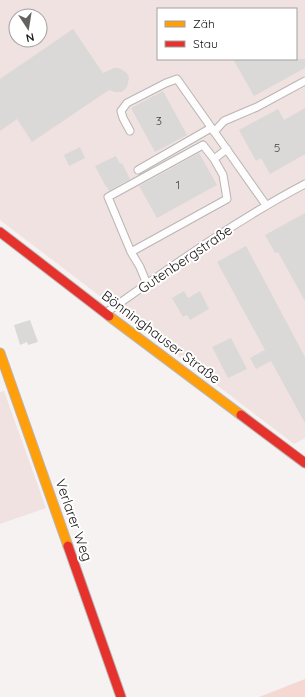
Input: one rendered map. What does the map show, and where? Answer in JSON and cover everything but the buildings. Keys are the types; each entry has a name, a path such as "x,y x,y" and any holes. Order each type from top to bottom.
{"main road":[{"name":"Bönninghauser Straße","path":"0,232 305,464"},
{"name":"Verlarer Weg","path":"0,353 121,697"}],"lane":[{"path":"130,131 121,111 127,102 166,83 178,79 266,206"},
{"path":"138,170 213,130 224,121 257,107 305,81"},
{"path":"131,252 227,199 223,175 214,159 203,145 108,197 131,252 140,267 147,284"},
{"path":"214,159 227,149"},
{"name":"Gutenbergstraße","path":"105,313 176,263 266,206 305,184"}],"shaded area":[{"path":"0,0 305,0 305,438 294,444 0,220"},
{"path":"4,391 46,508 0,524 0,392"},
{"path":"305,679 305,697 259,697"}],"traffic: slow":[{"path":"109,316 241,415"},
{"path":"0,353 68,546"}],"traffic: jam":[{"path":"0,232 109,316"},
{"path":"241,415 305,463"},
{"path":"68,546 121,697"}]}
